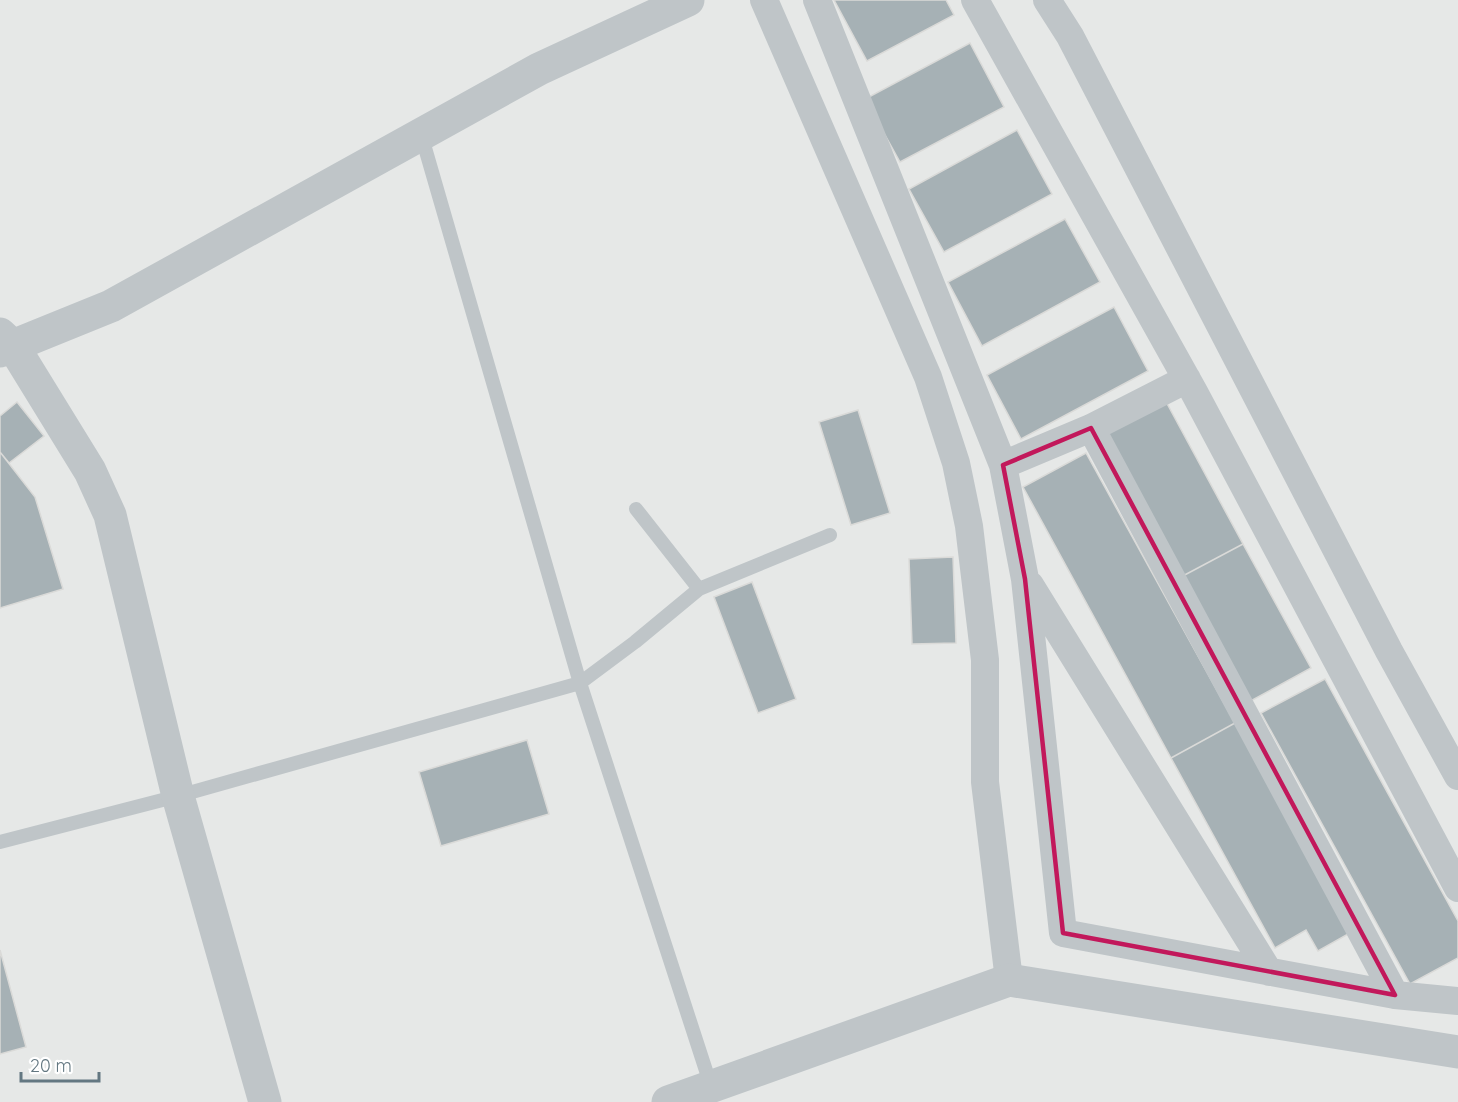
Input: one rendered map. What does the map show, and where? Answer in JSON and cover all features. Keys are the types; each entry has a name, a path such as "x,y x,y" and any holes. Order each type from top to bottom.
{"street":[{"path":"265,1102 178,796 110,515 90,471 4,344 111,306 539,69 688,0"},
{"path":"764,0 928,377 956,463 969,526 985,660 985,782 1009,980"},
{"path":"816,0 1003,465 1025,579 1063,933 1395,995 1458,1001"},
{"path":"975,0 1187,379 1458,888"},
{"path":"1047,0 1070,36 1389,651 1458,776"},
{"path":"1003,465 1091,428 1187,379"},
{"path":"1091,428 1395,995"},
{"path":"1025,579 1269,972"},
{"path":"668,1102 1009,980 1458,1052"}],"lane":[{"path":"421,134 580,683 711,1086"},
{"path":"636,509 699,588"},
{"path":"0,842 178,796 580,683 635,642 699,588 830,535"}],"highlighted area":[{"path":"1091,428 1395,995 1063,933 1025,579 1003,465"}],"shaded area":[{"path":"0,0 1458,0 1458,1102 0,1102"}],"building":[{"path":"834,0 946,0 954,15 867,61"},
{"path":"970,43 1004,107 900,162 865,99"},
{"path":"1017,130 1052,194 944,252 909,189"},
{"path":"1065,219 1100,282 982,346 948,282"},
{"path":"1114,307 1148,371 1021,439 987,375"},
{"path":"1164,398 1243,544 1179,578 1100,432"},
{"path":"17,402 44,436 9,463 0,452 0,416"},
{"path":"858,410 890,513 851,525 819,422"},
{"path":"0,452 35,497 63,589 0,608"},
{"path":"1086,453 1235,723 1171,758 1023,487"},
{"path":"1243,544 1311,668 1247,703 1179,578"},
{"path":"953,557 956,643 912,644 909,559"},
{"path":"752,582 796,699 758,713 714,597"},
{"path":"1325,679 1458,921 1458,958 1410,984 1261,713"},
{"path":"1235,723 1350,933 1318,951 1306,930 1275,948 1171,758"},
{"path":"527,740 549,814 441,846 419,772"},
{"path":"0,950 26,1047 0,1054"}]}
